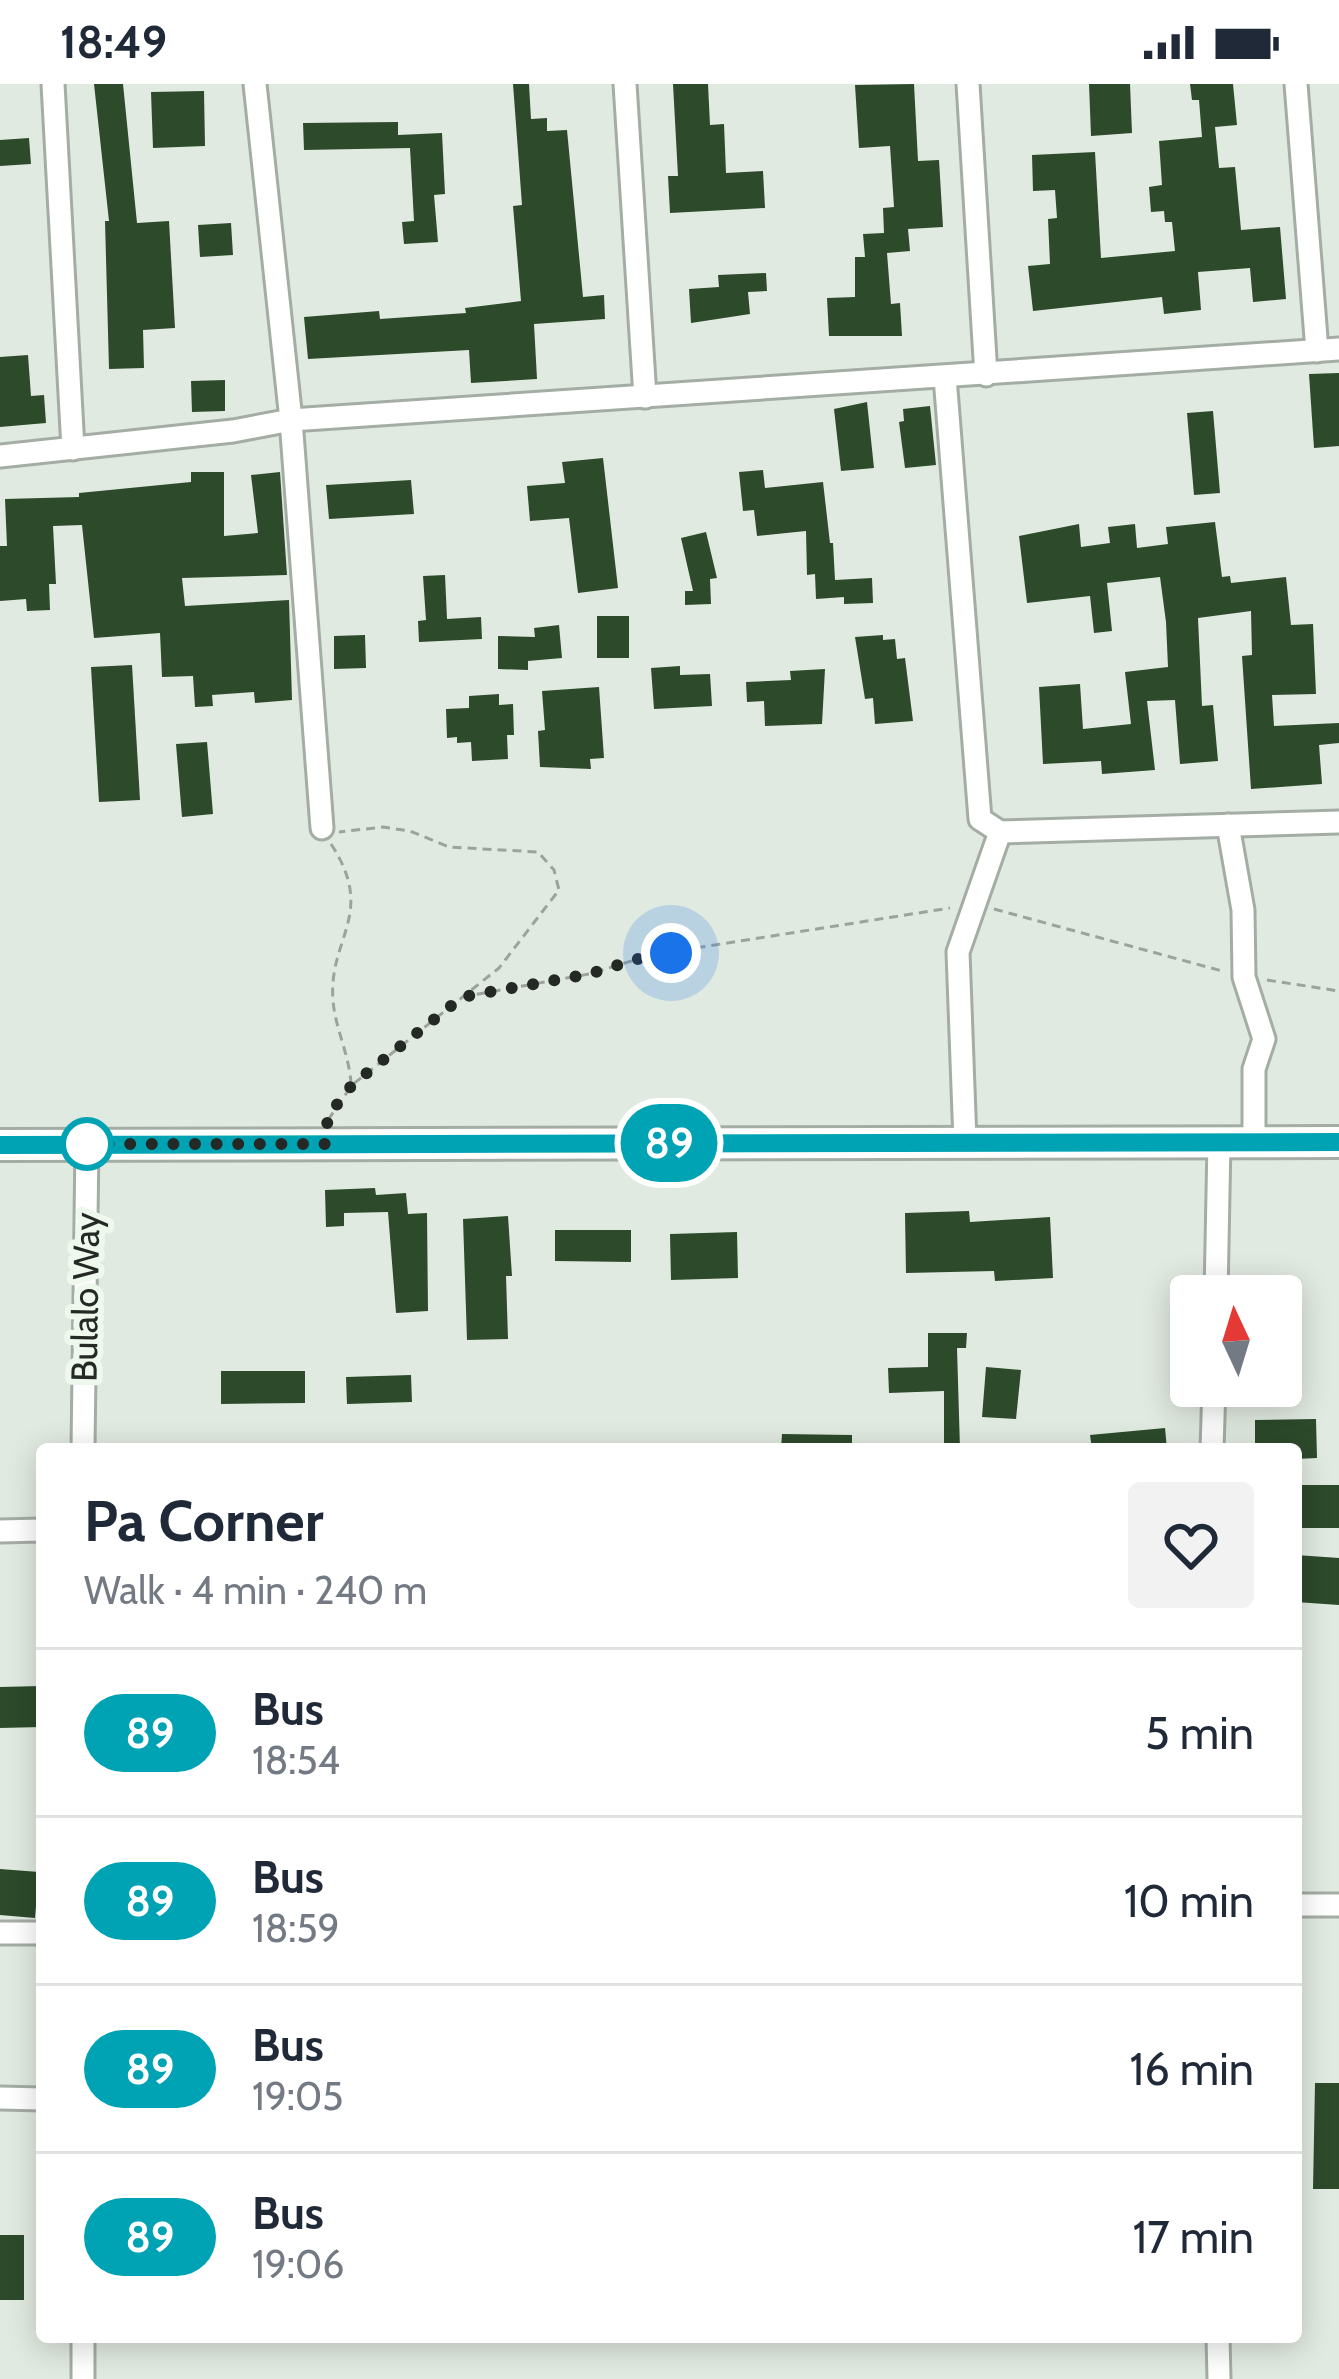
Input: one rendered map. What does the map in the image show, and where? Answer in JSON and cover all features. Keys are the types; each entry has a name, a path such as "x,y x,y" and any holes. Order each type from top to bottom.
{"street":[{"path":"53,84 73,449"},
{"path":"256,84 291,420 322,828"},
{"path":"625,84 645,397"},
{"path":"968,84 986,375"},
{"path":"0,456 233,431 291,420 1328,350 1296,84"},
{"path":"945,377 980,819 1000,832 1339,822"},
{"path":"1228,825 1243,910 1244,976 1264,1039 1254,1069 1254,1142"},
{"path":"965,1142 958,952 1000,832"},
{"path":"1216,1275 1219,1142"},
{"path":"0,1145 1339,1142"},
{"name":"Bulalo Way","path":"83,1443 87,1144"},
{"path":"1212,1443 1213,1407"},
{"path":"0,1531 36,1530"},
{"path":"1302,1905 1339,1905"},
{"path":"0,1933 36,1933"},
{"path":"0,2098 36,2099"},
{"path":"83,2343 83,2379"},
{"path":"1218,2343 1219,2379"}],"path":[{"path":"325,1144 328,1116 352,1085 499,968 559,890 560,882 545,856 449,847 410,831 383,827 326,836 341,860 350,895 351,915 335,973 333,1000 352,1085"},
{"path":"462,997 589,974 651,955 975,904 1244,976 1339,991"}],"building":[{"path":"94,84 123,84 137,223 169,221 175,328 143,330 144,368 109,369 105,221 109,221"},
{"path":"513,84 529,84 531,119 547,118 547,131 567,130 583,297 604,295 605,319 534,324 537,379 471,383 469,350 308,359 304,317 379,311 380,319 466,313 465,308 521,301 513,206 522,205"},
{"path":"673,84 708,84 710,125 724,124 726,173 763,171 765,208 670,213 668,176 678,176"},
{"path":"914,84 918,161 939,160 943,227 908,229 910,251 887,253 891,304 900,303 902,336 829,336 827,298 855,297 855,257 865,257 863,234 884,233 883,208 894,207 890,146 859,148 855,85"},
{"path":"1089,84 1130,84 1132,133 1091,136"},
{"path":"1190,84 1233,84 1237,125 1215,127 1219,168 1235,167 1241,230 1280,227 1286,299 1253,302 1250,268 1198,272 1201,310 1164,314 1162,297 1033,311 1028,266 1050,264 1048,219 1057,218 1055,190 1033,191 1032,155 1095,152 1101,258 1175,251 1172,222 1165,222 1164,211 1151,212 1149,187 1162,185 1159,141 1202,137 1199,100 1192,100"},
{"path":"204,91 205,146 153,148 151,92"},
{"path":"398,122 398,135 442,133 445,194 434,195 438,242 404,244 402,222 414,221 410,148 304,150 303,123"},
{"path":"29,138 31,164 0,166 0,140"},
{"path":"231,223 233,255 200,257 198,225"},
{"path":"766,273 767,291 748,292 750,314 691,323 689,289 719,287 718,275"},
{"path":"28,355 31,396 44,395 46,423 0,427 0,357"},
{"path":"1339,373 1339,446 1314,448 1309,374"},
{"path":"225,380 225,411 192,412 191,381"},
{"path":"867,402 874,468 841,471 834,409"},
{"path":"930,406 936,465 905,468 899,422 904,421 903,409"},
{"path":"1213,411 1220,493 1194,495 1187,413"},
{"path":"603,458 618,588 578,593 569,518 530,521 527,486 565,483 562,462"},
{"path":"763,470 765,488 823,482 835,580 872,578 873,603 844,604 844,597 816,599 815,574 807,575 806,531 757,536 754,510 743,511 739,472"},
{"path":"191,472 224,472 224,536 258,533 251,475 280,472 287,575 182,578 185,606 289,600 292,700 255,703 254,692 212,695 213,706 195,707 193,676 162,677 160,633 94,638 82,525 53,526 56,584 49,584 50,610 27,611 26,599 0,601 0,546 7,546 5,499 79,497 79,493 191,482"},
{"path":"411,480 414,514 329,519 326,485"},
{"path":"1215,522 1222,577 1230,576 1231,583 1286,577 1291,625 1313,624 1316,694 1272,695 1274,726 1339,723 1339,743 1319,745 1322,784 1251,789 1242,656 1252,655 1251,611 1198,618 1202,706 1213,705 1218,761 1180,764 1175,700 1147,701 1155,770 1102,774 1101,761 1043,764 1039,687 1080,684 1083,729 1131,724 1125,672 1168,667 1166,622 1160,577 1107,583 1112,631 1094,633 1090,596 1027,603 1019,536 1079,524 1081,547 1110,543 1108,527 1135,524 1137,548 1168,544 1166,527"},
{"path":"706,532 717,578 710,579 711,604 685,605 685,591 693,591 681,538"},
{"path":"445,575 447,619 481,617 482,639 419,642 418,621 426,620 423,576"},
{"path":"597,616 629,616 629,658 597,658"},
{"path":"559,625 562,658 528,661 528,670 498,669 498,636 535,637 534,628"},
{"path":"365,635 366,668 334,669 334,636"},
{"path":"883,635 883,640 895,639 897,659 905,658 913,721 875,724 873,698 865,699 855,637"},
{"path":"132,665 140,800 99,802 91,667"},
{"path":"680,666 680,675 710,674 712,706 654,709 651,668"},
{"path":"825,669 822,724 765,726 764,701 747,702 746,682 791,680 790,671"},
{"path":"599,687 604,758 590,759 591,769 540,767 538,731 545,730 542,691"},
{"path":"499,694 499,705 513,704 514,735 507,735 508,759 472,761 471,742 447,738 446,709 469,708 469,696"},
{"path":"207,742 213,814 182,817 176,744"},
{"path":"375,1188 376,1195 406,1193 408,1214 427,1213 428,1311 396,1313 388,1212 344,1213 344,1226 326,1227 325,1190"},
{"path":"969,1211 970,1222 1050,1217 1053,1278 995,1281 994,1271 906,1273 905,1213"},
{"path":"508,1216 512,1276 506,1276 508,1339 467,1340 463,1219"},
{"path":"555,1230 631,1230 631,1262 555,1261"},
{"path":"737,1232 738,1278 671,1280 670,1234"},
{"path":"928,1333 967,1333 966,1348 957,1348 960,1443 944,1443 944,1391 889,1393 888,1368 928,1367"},
{"path":"986,1367 1021,1370 1016,1419 982,1417"},
{"path":"221,1371 305,1371 305,1403 221,1404"},
{"path":"411,1375 412,1402 347,1404 346,1377"},
{"path":"1316,1419 1317,1458 1302,1459 1302,1443 1255,1443 1255,1420"},
{"path":"1165,1428 1166,1443 1091,1443 1090,1435"},
{"path":"782,1434 852,1435 852,1443 781,1443"},
{"path":"1302,1485 1339,1485 1339,1528 1302,1528"},
{"path":"1302,1555 1339,1558 1339,1605 1302,1602"},
{"path":"36,1686 36,1727 0,1728 0,1687"},
{"path":"0,1869 36,1872 35,1918 0,1915"},
{"path":"1315,2083 1339,2083 1339,2189 1313,2189"},
{"path":"0,2235 24,2235 24,2300 0,2300"}],"bus line":[{"name":"89","path":"0,1145 1339,1142"}],"route":[{"path":"87,1144 325,1144 328,1116 352,1085 462,997 589,974 671,953"}]}
